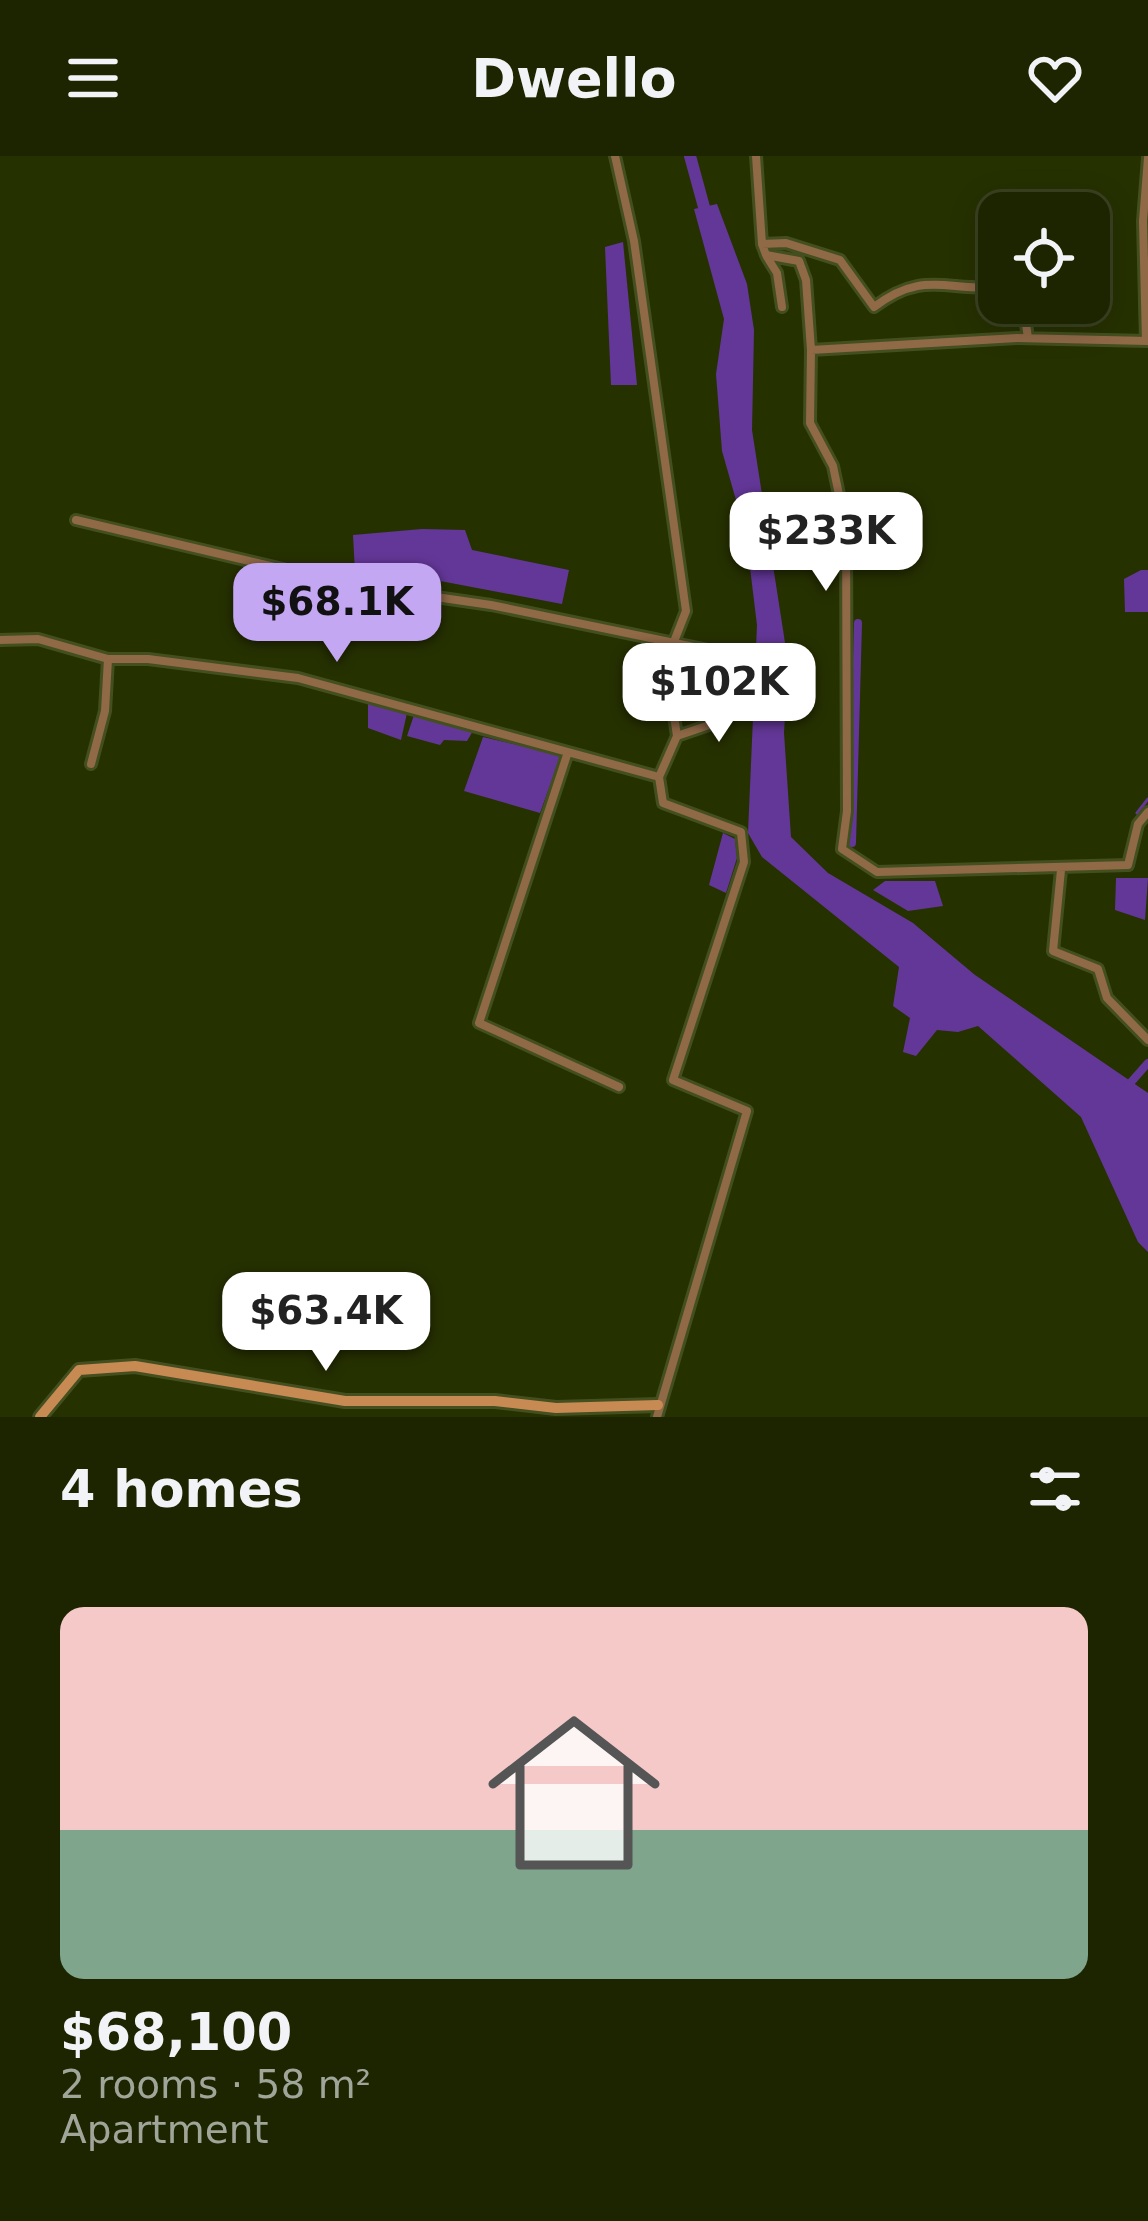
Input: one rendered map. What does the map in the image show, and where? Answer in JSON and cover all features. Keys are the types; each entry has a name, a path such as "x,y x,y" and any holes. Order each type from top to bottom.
{"street":[{"path":"40,1417 80,1370 135,1366 345,1401 495,1401 555,1413 658,1411 718,1223 747,1111 673,1080 744,862 741,832 663,803 659,777 677,736 666,662 686,611 634,241 615,156"},
{"path":"756,156 762,244 776,272 782,307"},
{"path":"811,350 1028,338 1147,340 1143,221 1148,158"},
{"path":"762,244 786,243 840,260 874,307 900,287 934,282 978,289"},
{"path":"766,255 799,261 811,350 810,422 833,466 846,528 847,811 842,850 877,872 1128,866 1138,824 1148,812"},
{"path":"1026,324 1028,338"},
{"path":"76,520 346,584 491,605 718,652"},
{"path":"0,640 38,639 108,659 148,659 298,679 568,752 621,771 659,777"},
{"path":"91,764 105,711 108,659"},
{"path":"677,736 712,724 733,705"},
{"path":"568,752 479,1023 619,1087"},
{"path":"1061,870 1053,951 1098,969 1108,998 1148,1040"}],"shaded area":[{"path":"717,204 747,284 754,330 752,430 788,662 784,733 791,837 828,873 913,923 975,975 1148,1093 1148,1252 1138,1242 1081,1117 978,1026 958,1032 937,1030 916,1056 903,1052 910,1018 893,1006 899,967 762,857 748,833 757,625 746,535 722,451 716,374 724,319 694,209"},
{"path":"623,242 637,385 611,385 605,247"},
{"path":"465,530 472,550 569,570 562,604 435,580 355,572 353,535"},
{"path":"1148,570 1148,612 1125,612 1124,579"},
{"path":"368,702 407,713 401,740 368,728"},
{"path":"414,715 473,731 467,741 444,740 440,745 407,736"},
{"path":"483,737 561,755 540,813 464,791"},
{"path":"723,833 735,839 737,858 726,893 709,885"},
{"path":"1116,878 1148,878 1145,920 1115,910"},
{"path":"885,881 935,881 943,906 908,911 873,890"}],"waterway":[{"path":"690,156 707,218"},
{"path":"852,843 858,623"},
{"path":"1137,813 1148,799"},
{"path":"1125,1089 1148,1063"}]}
